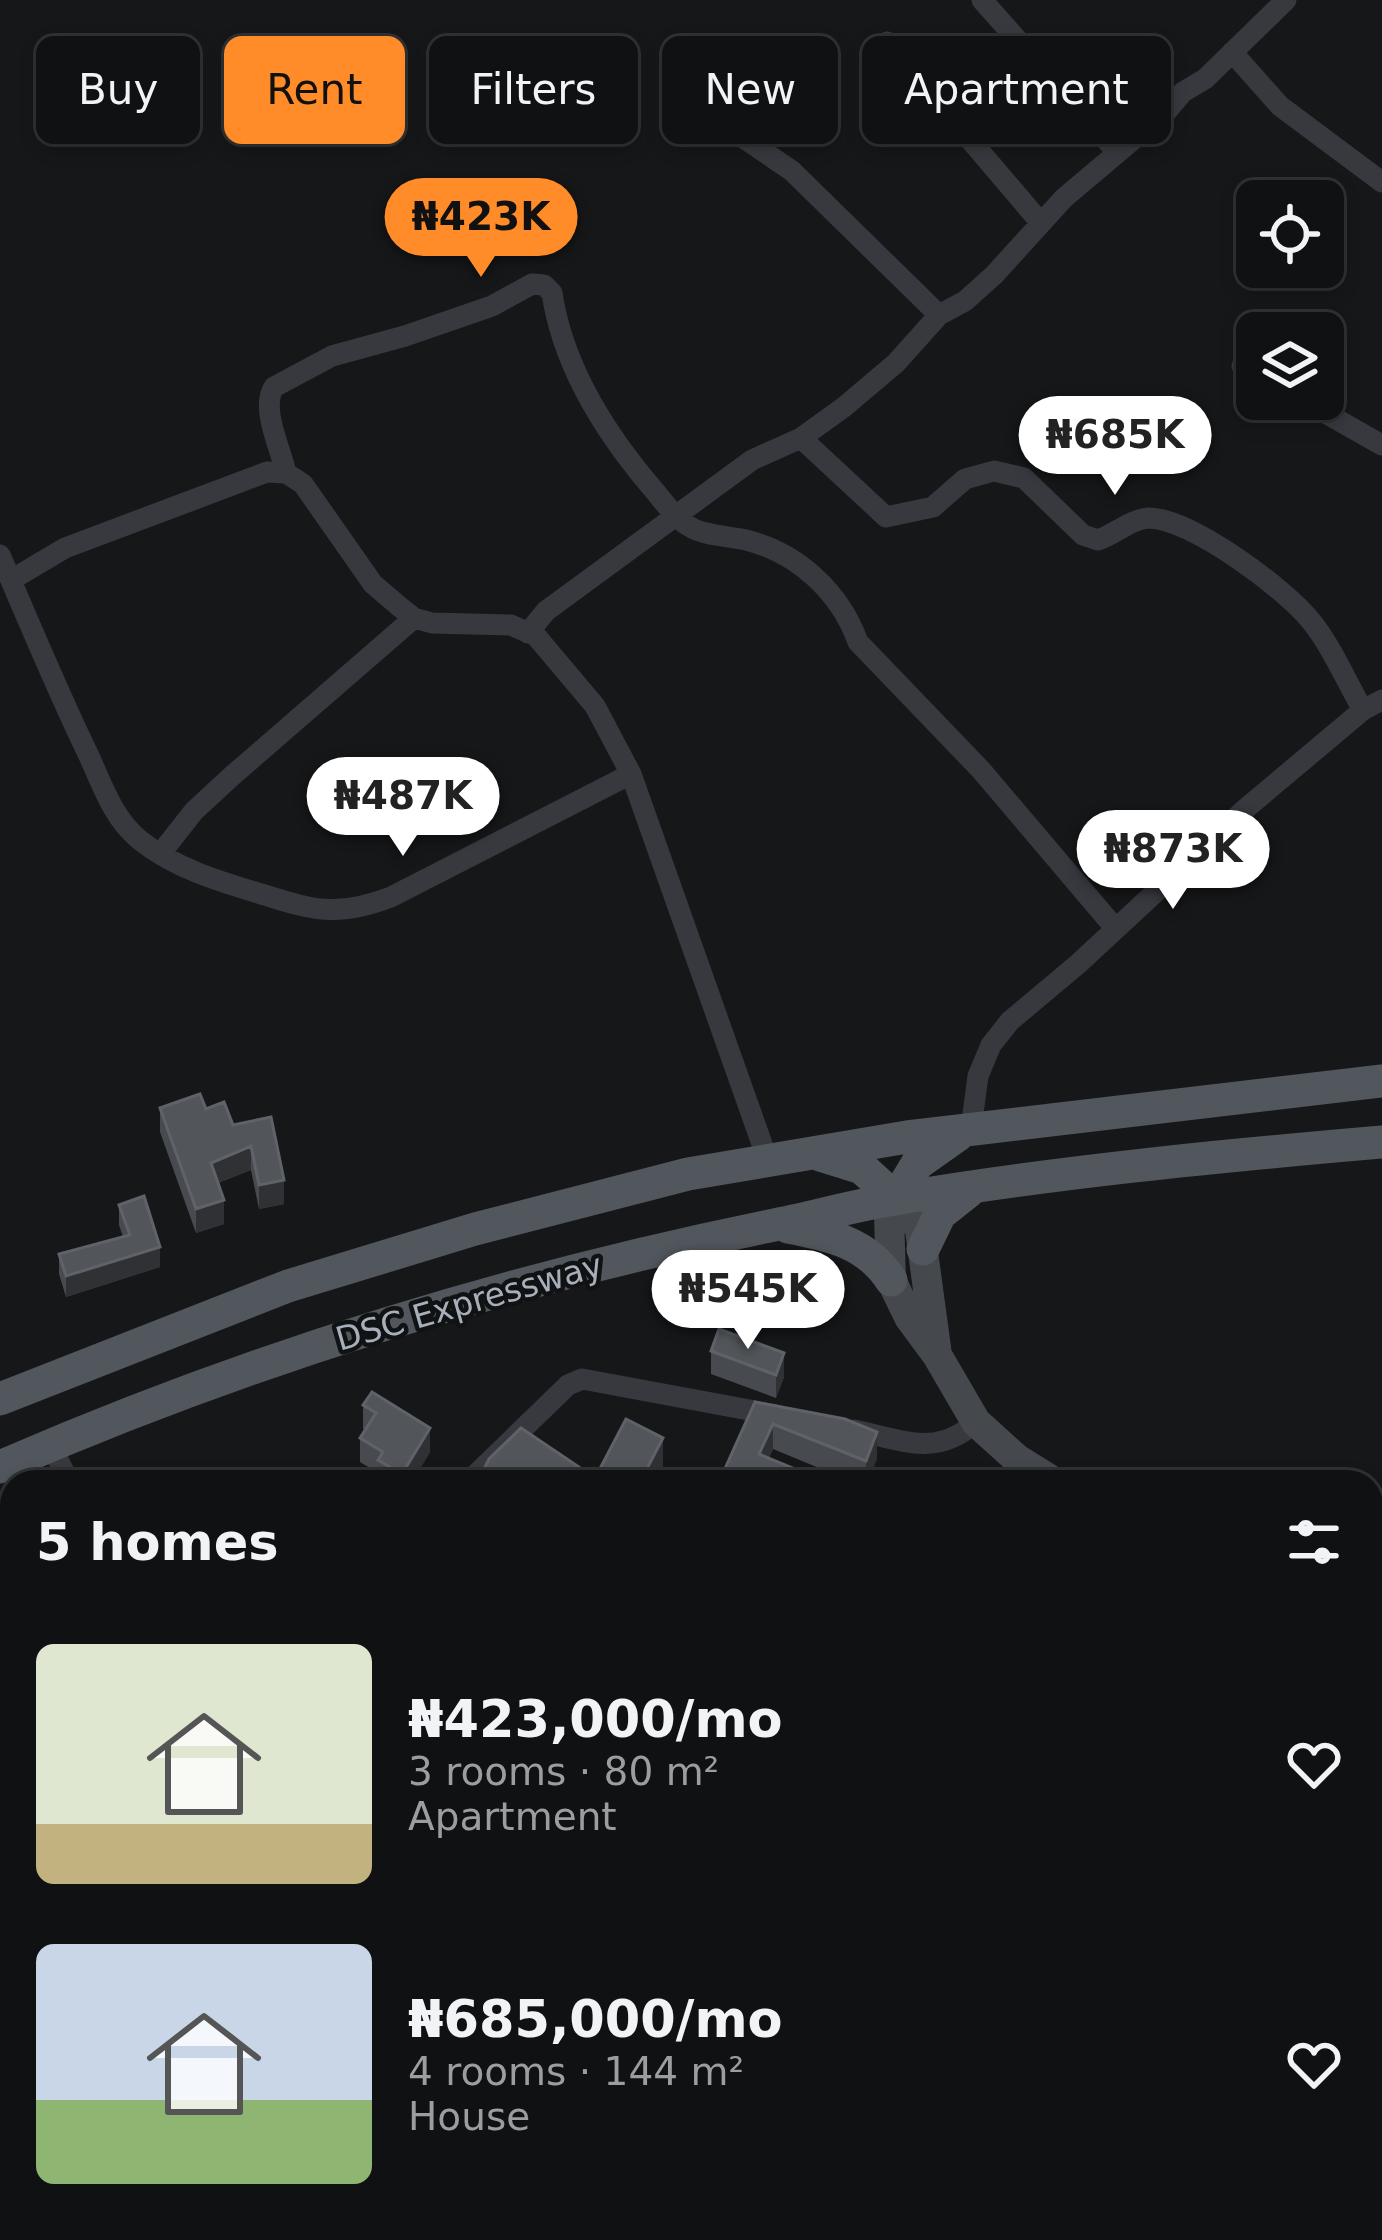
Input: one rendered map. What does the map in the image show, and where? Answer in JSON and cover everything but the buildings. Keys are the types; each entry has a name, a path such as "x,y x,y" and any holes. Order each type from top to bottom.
{"main road":[{"name":"DSC Expressway","path":"0,1399 331,1272 556,1207 784,1155 1382,1081"},
{"path":"784,1155 846,1160 896,1199 917,1164 952,1137 971,1129"},
{"name":"DSC Expressway","path":"0,1467 263,1363 452,1303 669,1245 975,1187 1382,1142"},
{"path":"923,1249 940,1214 975,1187"},
{"path":"775,1225 854,1245 870,1255 890,1280"}],"street":[{"path":"982,0 1117,152"},
{"path":"528,632 546,611 674,515 752,460 801,438 896,363 939,315 994,275 1040,222 1286,0"},
{"path":"1232,52 1280,106 1382,182"},
{"path":"752,144 792,171 939,315"},
{"path":"974,144 1040,222"},
{"path":"286,473 269,409 268,395 274,387 332,356 492,306 532,284 544,285 552,293 572,366 597,415 674,515 695,530 782,552 823,584 852,624 858,642 981,770 1115,928"},
{"path":"1338,420 1382,445"},
{"path":"801,438 886,517 933,507 965,479 994,471 1024,478 1083,535 1098,540 1134,520 1153,518 1177,524 1291,598 1372,705 1244,810 1010,1021 991,1045 978,1076 971,1129"},
{"path":"11,580 65,548 161,509 267,472 286,473 303,484 373,584 414,618 432,623 511,625 528,632 562,664 595,706 632,774 784,1155"},
{"path":"0,555 118,818 142,842 220,881 292,904 357,910 632,774"},
{"path":"161,853 220,787 414,618"},
{"path":"938,1355 923,1249 912,1214 896,1199 889,1215 890,1280 976,1422 1035,1470"},
{"path":"480,1470 568,1385 582,1379 788,1417"},
{"path":"834,1426 926,1445 947,1443 976,1422"},
{"path":"51,1445 63,1470"}]}
